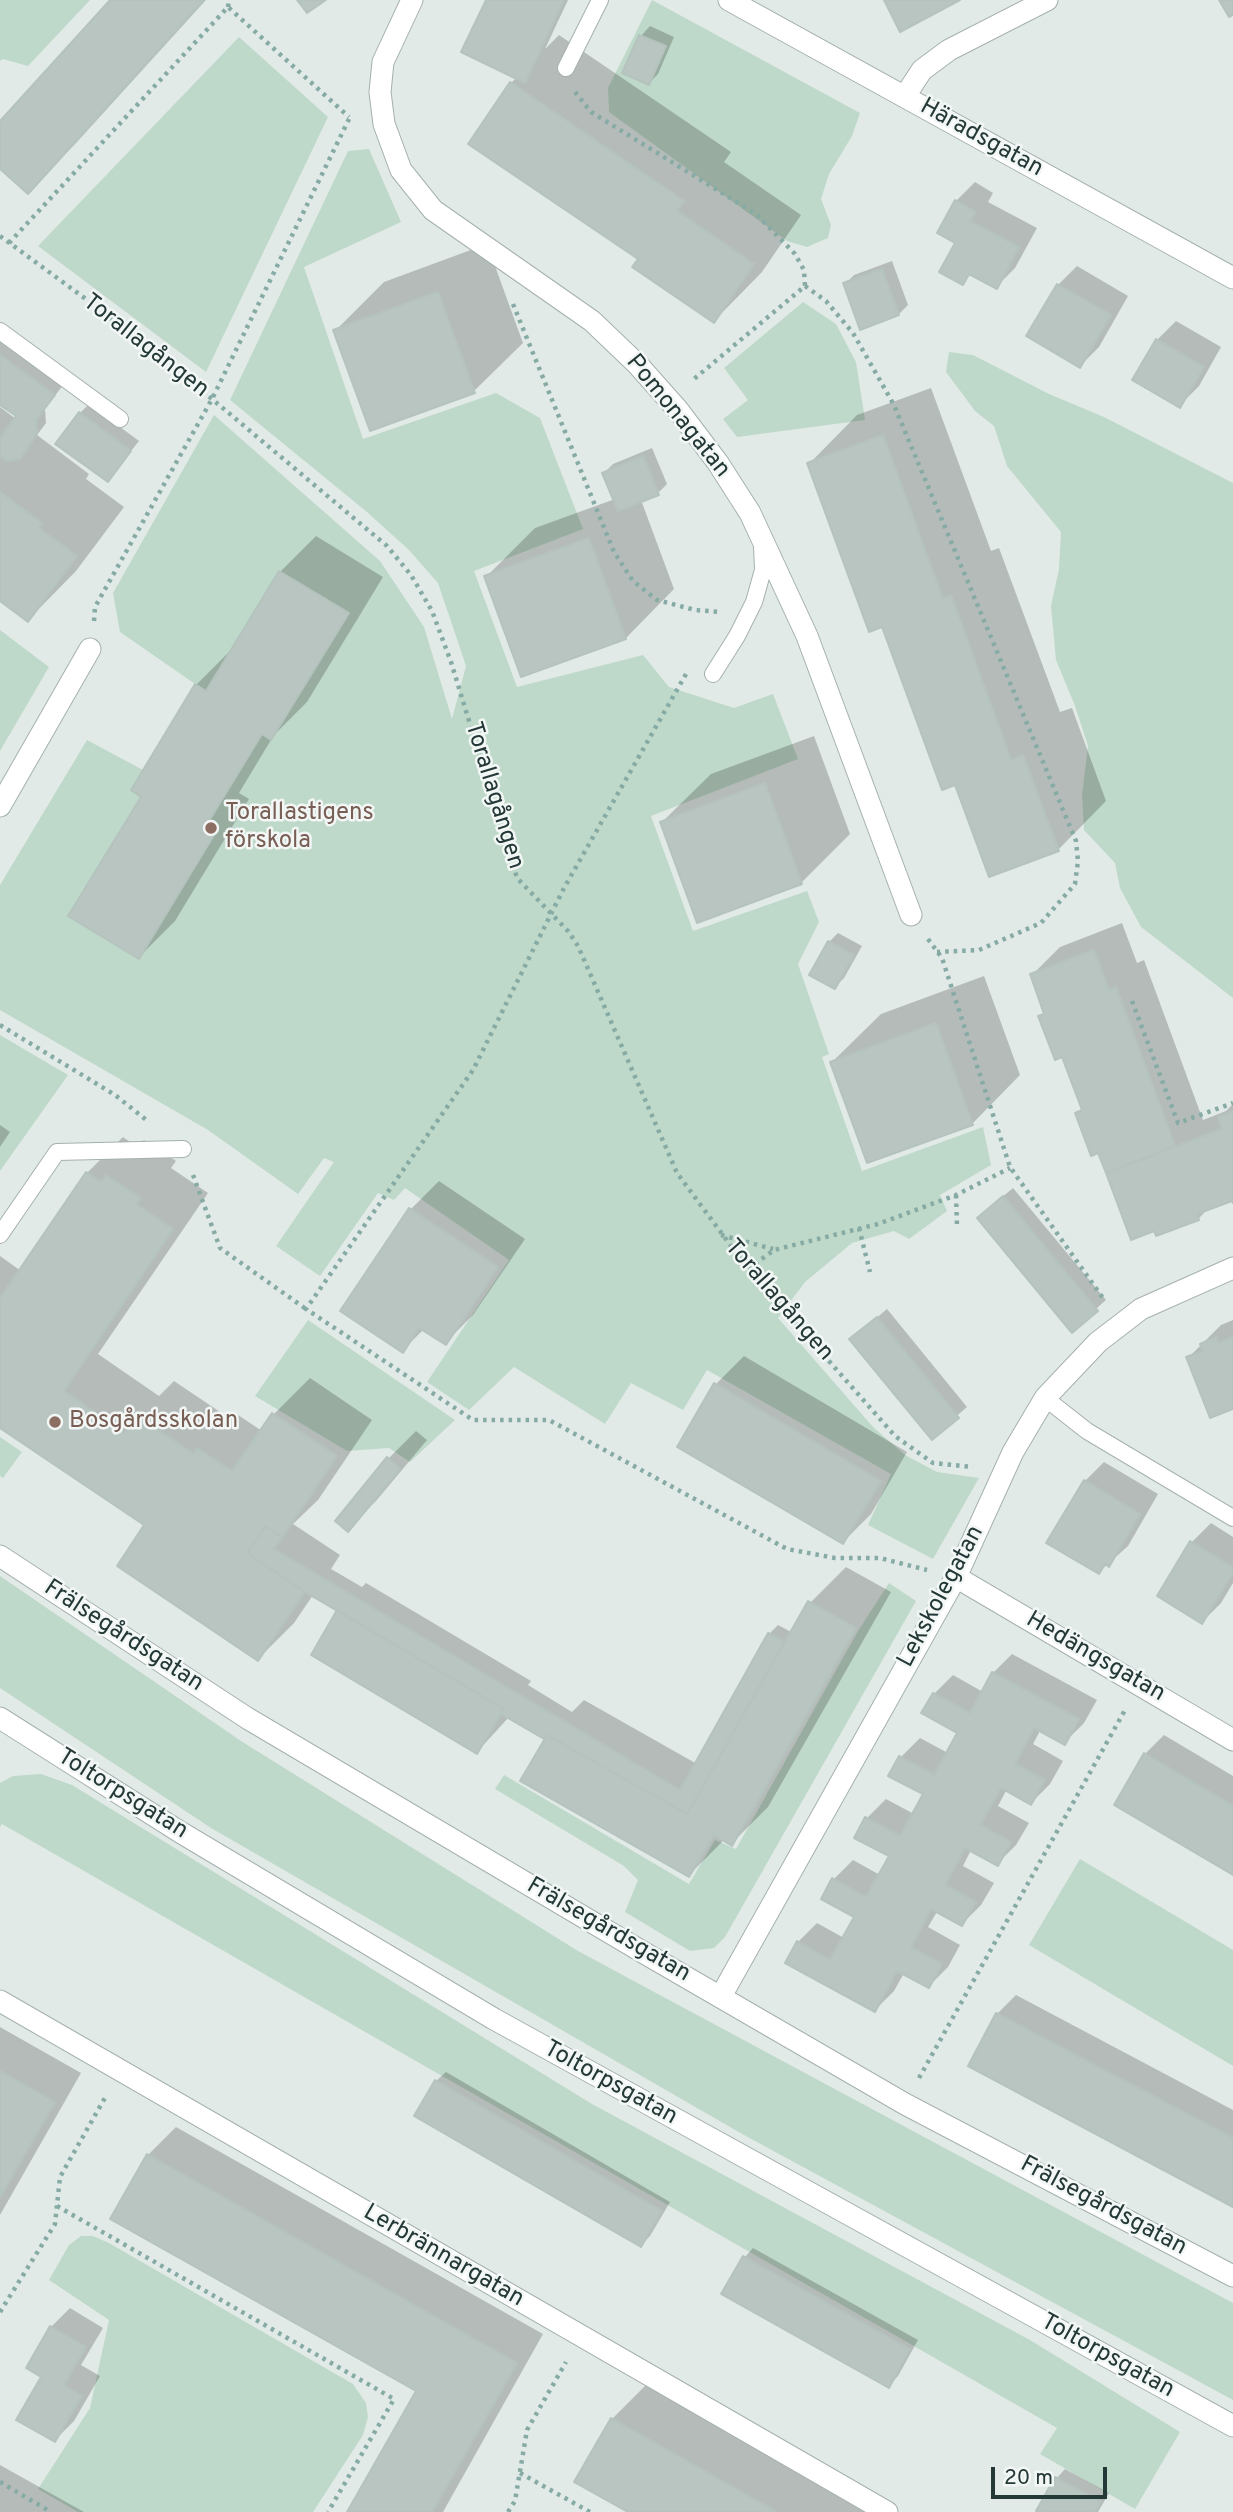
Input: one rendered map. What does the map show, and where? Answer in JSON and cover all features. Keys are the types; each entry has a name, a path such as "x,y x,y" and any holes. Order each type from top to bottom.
{"street":[{"name":"Pomonagatan","path":"412,0 383,62 380,92 384,124 401,170 433,210 592,321 638,365 678,410 718,463 750,513 807,636 911,915"},
{"name":"Häradsgatan","path":"729,0 755,6 905,96 1233,278"},
{"path":"905,96 922,70 949,50 1047,0"},
{"path":"0,806 90,649"},
{"name":"Lekskolegatan","path":"721,1996 956,1577 1013,1452 1045,1398 1098,1342 1141,1309 1233,1268"},
{"name":"Frälsegårdsgatan","path":"0,1556 247,1718 634,1947 905,2104 1233,2276"},
{"name":"Hedängsgatan","path":"956,1577 1233,1740"},
{"name":"Toltorpsgatan","path":"0,1718 180,1832 494,2019 1233,2426"},
{"name":"Lerbrännargatan","path":"0,2001 887,2512"}],"lane":[{"path":"566,68 600,0"},
{"path":"0,331 120,419"},
{"path":"713,674 754,602 763,570 762,538"},
{"path":"0,1235 57,1152 183,1149"},
{"path":"1045,1398 1087,1431 1233,1518"}],"path":[{"path":"9,243 228,7 229,0"},
{"path":"228,7 349,117"},
{"path":"566,68 576,96 591,112 756,214 795,254 804,270 806,286 826,301 853,333 894,405 1076,841 1078,862 1075,884 1041,923 979,950 937,952"},
{"path":"90,649 95,607 212,399 356,106"},
{"name":"Torallagången","path":"0,236 94,305 212,399 387,546 411,575 432,611 451,662 517,878 578,946 677,1173 748,1269 895,1436 933,1463 975,1467 1013,1452"},
{"path":"685,370 694,379 806,286"},
{"path":"512,302 614,552 633,581 657,600 695,610 748,615"},
{"path":"713,624 720,612"},
{"path":"687,672 551,913 473,1070 306,1309 473,1420 549,1420 787,1549 835,1558 880,1558 956,1577"},
{"path":"911,915 942,958 1010,1167 1122,1324"},
{"path":"1132,1001 1178,1123 1233,1103"},
{"path":"748,1269 774,1250 878,1224 956,1195 1010,1167"},
{"path":"956,1195 957,1226"},
{"path":"859,1228 870,1272"},
{"path":"721,1235 774,1250"},
{"path":"905,2104 1139,1685"},
{"path":"0,2312 55,2224 60,2177 120,2070"},
{"path":"57,2206 394,2399 328,2512"},
{"path":"508,2512 515,2501 527,2430 580,2337"},
{"path":"520,2473 590,2512"},
{"path":"0,2482 51,2512"}],"green space":[{"path":"0,0 90,0 28,66 3,59 0,61"},
{"path":"652,0 860,113 852,136 829,174 821,199 831,225 828,238 807,247 787,241 609,112 608,88"},
{"path":"239,37 328,117 206,372 38,246"},
{"path":"369,149 401,222 304,267 363,439 496,393 540,418 583,529 474,571 517,687 643,655 669,687 734,708 773,694 798,759 651,816 693,931 807,891 819,922 798,964 829,1054 822,1057 862,1171 983,1127 991,1165 940,1195 947,1211 909,1239 894,1231 852,1243 805,1282 778,1318 873,1427 905,1455 937,1472 979,1478 933,1559 868,1525 891,1474 707,1370 683,1410 631,1383 605,1424 514,1367 469,1410 427,1382 509,1260 405,1188 394,1200 378,1193 320,1276 276,1246 334,1162 324,1158 298,1194 208,1130 0,1010 0,885 87,740 143,770 195,684 120,632 113,593 214,415 380,561 424,627 452,719 466,666 438,583 409,550 367,512 230,400 348,151"},
{"path":"803,302 836,324 856,362 865,420 737,437 723,419 748,400 724,368"},
{"path":"949,352 973,355 1049,394 1104,417 1233,483 1233,998 1141,927 1120,888 1115,863 1084,830 1082,795 1088,746 1056,660 1051,606 1059,569 1061,532 1007,466 994,426 975,411 946,372"},
{"path":"0,630 49,667 0,751"},
{"path":"0,1035 68,1075 0,1171"},
{"path":"308,1320 455,1420 410,1462 389,1448 347,1451 255,1396"},
{"path":"0,1437 22,1452 3,1478 0,1476"},
{"path":"0,1576 241,1741 578,1951 1233,2303 1233,2400 744,2135 211,1828 0,1688"},
{"path":"889,1583 916,1601 725,1937 714,1948 690,1951 625,1912 638,1880 624,1866 495,1789 504,1775 689,1884 715,1840 736,1849 858,1631"},
{"path":"41,1774 72,1785 592,2104 1030,2340 1180,2432 1135,2509 1040,2454 1057,2428 2,1824 0,1827 0,1783 13,1776"},
{"path":"1080,1859 1233,1950 1233,2066 1029,1945"},
{"path":"81,2236 93,2236 109,2243 353,2384 366,2403 368,2417 363,2435 313,2512 78,2512 38,2489 90,2408 109,2320 49,2280 69,2245"}],"building":[{"path":"110,0 204,0 28,194 0,169 0,121"},
{"path":"297,0 326,0 307,13"},
{"path":"486,0 564,0 525,83 461,52"},
{"path":"884,0 960,0 900,32"},
{"path":"1219,0 1233,0 1233,15 1229,17"},
{"path":"639,35 666,46 649,85 622,73"},
{"path":"510,82 684,201 677,211 754,264 714,323 632,267 638,259 468,144"},
{"path":"955,200 976,212 970,221 1019,247 997,289 969,274 963,285 939,272 955,243 937,233"},
{"path":"882,269 899,315 860,330 843,283"},
{"path":"1057,284 1111,315 1080,368 1026,336"},
{"path":"438,292 475,393 370,431 333,330"},
{"path":"1156,339 1204,367 1180,408 1132,380"},
{"path":"0,355 55,395 36,420 37,434 20,459 7,461 0,456 0,438 16,416 0,405"},
{"path":"79,412 131,451 108,482 55,444"},
{"path":"883,435 943,599 951,595 1011,760 1023,755 1059,851 989,877 955,785 942,790 882,627 869,632 807,463"},
{"path":"643,456 659,495 618,511 602,473"},
{"path":"0,492 42,523 39,528 77,556 28,622 0,601"},
{"path":"589,538 626,639 521,677 484,576"},
{"path":"279,571 349,613 271,740 262,734 204,829 214,835 139,959 68,916 141,797 131,790 195,684 206,691"},
{"path":"765,783 802,884 697,923 660,822"},
{"path":"828,941 854,955 835,989 809,975"},
{"path":"1094,950 1109,990 1116,987 1175,1146 1106,1173 1098,1153 1091,1156 1075,1113 1082,1110 1062,1057 1055,1060 1038,1016 1044,1014 1030,974"},
{"path":"936,1023 973,1125 867,1163 830,1062"},
{"path":"1233,1111 1233,1203 1232,1201 1197,1214 1199,1220 1156,1236 1154,1231 1131,1240 1106,1173 1222,1129 1218,1117"},
{"name":"Bosgårdsskolan","path":"86,1172 101,1182 106,1175 141,1198 136,1204 173,1229 64,1391 125,1433 137,1416 194,1454 197,1448 232,1471 272,1413 337,1456 282,1538 266,1526 247,1553 305,1592 258,1661 117,1566 144,1525 0,1428 0,1298"},
{"path":"1003,1196 1098,1311 1072,1333 977,1218"},
{"path":"409,1208 498,1267 446,1345 419,1328 403,1353 340,1311"},
{"path":"877,1317 959,1418 932,1440 849,1339"},
{"path":"1216,1337 1219,1343 1233,1337 1233,1409 1210,1418 1186,1357 1203,1351 1200,1344"},
{"path":"714,1383 881,1481 843,1544 677,1447"},
{"path":"387,1457 400,1469 348,1532 335,1521"},
{"path":"1084,1480 1140,1514 1109,1567 1105,1564 1099,1574 1046,1543"},
{"path":"266,1526 282,1538 274,1549 680,1790 768,1633 785,1642 687,1814 547,1735 544,1739 501,1714 504,1709 305,1592 247,1553"},
{"path":"1190,1541 1233,1567 1233,1573 1202,1624 1157,1596"},
{"path":"808,1601 856,1628 732,1846 714,1835 689,1877 520,1781 547,1735 687,1814"},
{"path":"337,1610 504,1709 477,1754 311,1655"},
{"path":"992,1672 1079,1719 1065,1745 1034,1728 1015,1764 1045,1780 1031,1805 1001,1788 980,1825 1011,1842 998,1866 965,1848 945,1885 976,1902 962,1926 931,1909 911,1947 942,1964 929,1988 897,1971 875,2012 785,1963 797,1941 830,1960 854,1917 821,1899 832,1878 866,1897 889,1856 854,1838 865,1817 900,1836 923,1794 888,1776 899,1756 934,1775 957,1733 921,1713 933,1693 970,1713"},
{"path":"1144,1753 1233,1806 1233,1875 1114,1805"},
{"path":"996,2013 1233,2138 1233,2207 968,2066"},
{"path":"0,2071 55,2102 0,2197"},
{"path":"435,2080 662,2211 641,2247 414,2116"},
{"path":"147,2154 517,2363 432,2512 347,2512 416,2391 110,2219"},
{"path":"743,2256 910,2349 889,2388 721,2294"},
{"path":"50,2326 86,2347 64,2385 82,2396 55,2442 16,2420 41,2377 26,2368"},
{"path":"611,2418 777,2512 628,2512 574,2482"},
{"path":"1055,2477 1101,2502 1095,2512 1036,2511"}],"place":[{"name":"Torallastigens förskola","path":"211,828"},
{"name":"Bosgårdsskolan","path":"55,1422"}]}
